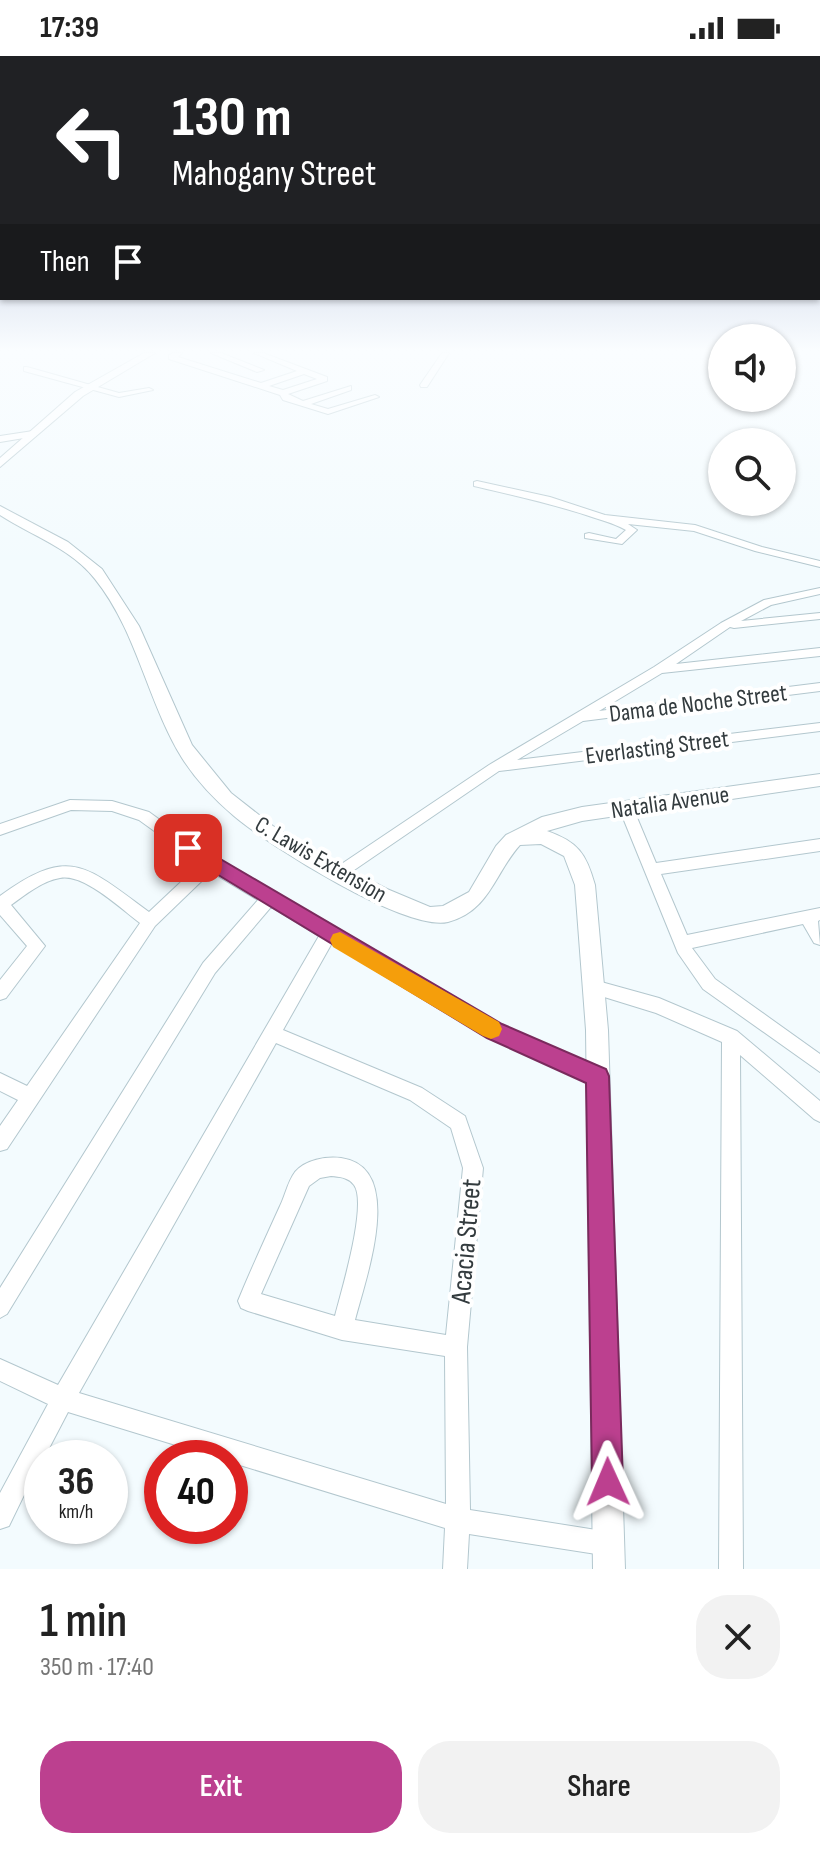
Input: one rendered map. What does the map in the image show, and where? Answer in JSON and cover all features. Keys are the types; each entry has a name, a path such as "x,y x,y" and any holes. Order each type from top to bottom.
{"street":[{"path":"0,464 45,424"},
{"path":"0,439 33,434"},
{"path":"477,484 547,499 623,524 632,530 618,542 589,536"},
{"name":"C. Lawis Extension","path":"0,510 78,553 113,591 177,733 202,774 257,824 339,873 430,915 446,914 476,898 503,851 513,840 524,836"},
{"path":"604,518 695,528 759,549 820,564"},
{"path":"339,873 494,768 658,670 725,625 768,602 820,591"},
{"path":"725,625 820,616"},
{"path":"658,670 820,652"},
{"name":"Dama de Noche Street","path":"577,718 820,687"},
{"name":"Everlasting Street","path":"494,768 820,727"},
{"name":"Natalia Avenue","path":"524,836 548,822 820,780"},
{"path":"0,830 70,805 112,806 144,816 210,864 495,1031 598,1076"},
{"path":"626,808 690,961 709,984 820,1064"},
{"path":"0,1370 63,1399 458,1520 609,1557 598,1076 585,885 571,851 554,839 524,836"},
{"path":"651,870 820,845"},
{"path":"0,1142 150,921 210,864"},
{"path":"0,993 37,946 0,904 29,883 67,871 83,876 150,921"},
{"path":"0,1307 209,968 270,897"},
{"path":"682,943 814,915 820,938"},
{"path":"0,1517 63,1399 329,934"},
{"path":"594,987 659,1006 731,1037 820,1113"},
{"name":"Acacia Street","path":"272,1033 416,1094 458,1122 473,1168 456,1347 458,1520 455,1569"},
{"path":"731,1037 731,1569"},
{"path":"0,1082 31,1097"},
{"path":"342,1329 362,1244 368,1194 362,1179 351,1169 329,1166 313,1169 302,1179 248,1301 342,1329 456,1347"}],"slow traffic":[{"path":"340,940 491,1029"}],"route":[{"path":"188,848 210,864 495,1031 598,1076 608,1482"}]}
